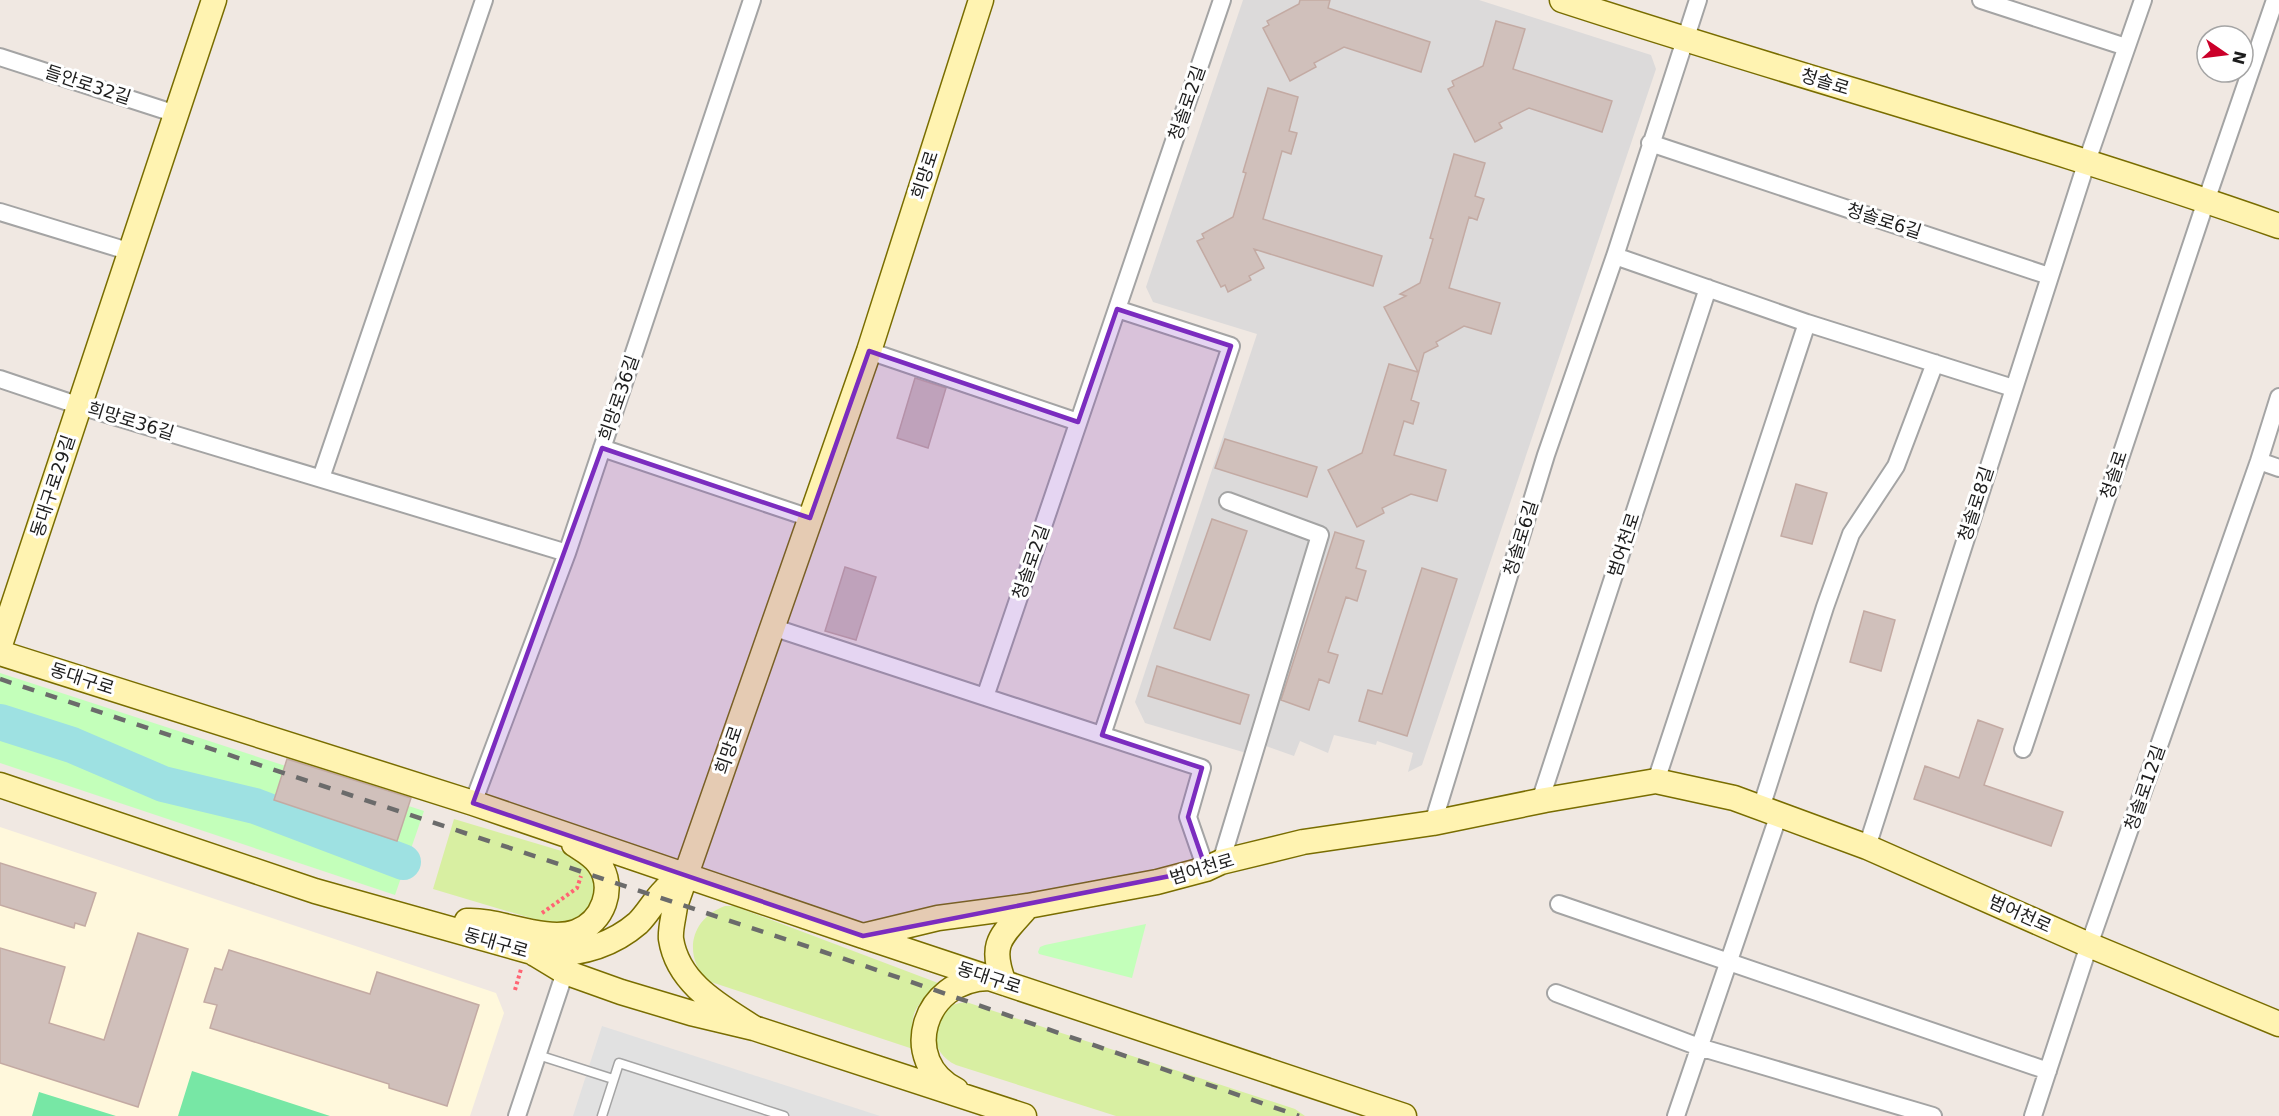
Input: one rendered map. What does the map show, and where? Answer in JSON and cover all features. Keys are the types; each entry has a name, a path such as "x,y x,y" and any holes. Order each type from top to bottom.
{"main road":[{"path":"80,406 214,0"},
{"name":"희망로","path":"754,1028 692,984 681,967 671,938 675,906 869,351 981,0"},
{"name":"청솔로","path":"1562,0 2086,161 2279,226"},
{"name":"동대구로29길","path":"0,645 80,406"},
{"name":"동대구로","path":"0,653 473,803 1404,1116"},
{"name":"범어천로","path":"863,936 938,918 1028,906 1157,882 1303,842 1433,823 1540,801 1656,782 1734,798 1867,847 2089,945 2279,1024"},
{"name":"동대구로","path":"0,785 315,891 425,923 531,945 565,972 691,1013 754,1028 1024,1116"},
{"path":"531,945 577,932 596,919 605,901 607,887 599,864 590,854 541,826"},
{"path":"531,945 561,956 601,946 620,936 637,923 664,891 686,874"},
{"path":"979,1101 950,1088 939,1077 930,1064 925,1048 924,1032 935,1003 946,991 975,978 998,980 996,963 998,945 1005,932 1028,906"}],"street":[{"path":"321,478 484,0"},
{"name":"희망로36길","path":"80,406 567,553 752,0"},
{"name":"청솔로2길","path":"985,697 1222,0"},
{"path":"1684,39 1698,0"},
{"path":"1981,0 2126,47"},
{"name":"청솔로8길","path":"1867,847 2086,161 2143,0"},
{"path":"2206,201 2275,0"},
{"name":"청솔로6길","path":"1433,823 1546,455 1615,256 1684,39"},
{"name":"들안로32길","path":"0,57 176,114"},
{"name":"청솔로6길","path":"1650,143 2049,276"},
{"name":"청솔로","path":"2023,749 2206,201"},
{"path":"0,212 130,252"},
{"path":"1615,256 1807,323 2013,388"},
{"name":"범어천로","path":"1540,801 1708,288"},
{"path":"1102,735 1231,346 1117,309"},
{"path":"1656,782 1807,323"},
{"path":"869,351 1078,422"},
{"path":"1676,1116 1726,962 1770,811 1825,607 1851,534 1896,466 1935,363"},
{"path":"0,379 80,406"},
{"name":"청솔로12길","path":"2033,1116 2089,945 2259,461 2279,397"},
{"path":"602,448 810,518"},
{"path":"2259,461 2279,468"},
{"path":"1213,866 1320,535 1228,501"},
{"path":"473,803 567,553"},
{"path":"772,627 1202,768 1188,817 1213,866"},
{"path":"1559,904 2048,1071"},
{"path":"517,1116 565,972"},
{"path":"1556,993 1699,1047 1933,1116"}],"lane":[{"path":"538,1055 613,1080"},
{"path":"602,1116 619,1063 784,1116"}],"path":[{"path":"515,990 531,945 538,916 577,888 590,854"}],"highlighted area":[{"path":"1117,309 1231,346 1102,735 1202,768 1188,817 1206,869 863,936 473,803 602,448 810,518 869,351 1078,422"}],"shaded area":[{"path":"1243,0 1479,0 1651,55 1656,69 1422,765 1408,772 1413,753 1377,741 1376,745 1334,735 1328,753 1300,741 1294,756 1266,746 1253,755 1145,723 1135,702 1257,334 1153,302 1146,287"},
{"path":"0,827 496,993 504,1013 470,1116 0,1116"},
{"path":"602,1026 880,1116 573,1116"}],"green space":[{"path":"0,673 424,811 395,895 0,763"},
{"path":"454,819 585,858 592,864 600,901 564,928 433,889"},
{"path":"725,906 734,906 946,986 926,997 915,1012 912,1030 919,1051 708,981 695,960 694,938 704,919"},
{"path":"1146,924 1132,978 1038,952 1040,947 1045,945"},
{"path":"966,1002 1295,1109 1305,1116 1116,1116 956,1065 942,1054 935,1031 937,1023 948,1008"},
{"path":"192,1071 330,1116 178,1116"},
{"path":"39,1092 116,1116 32,1116"}],"building":[{"path":"1300,0 1330,0 1328,8 1430,42 1421,72 1344,47 1314,63 1316,67 1290,81 1263,28 1269,25 1267,21 1299,4"},
{"path":"1496,21 1525,29 1513,69 1612,101 1602,132 1529,108 1499,123 1502,128 1475,142 1448,89 1454,86 1452,81 1483,66"},
{"path":"1268,88 1298,97 1289,131 1297,133 1291,154 1282,151 1263,219 1382,256 1373,286 1254,249 1264,268 1249,276 1251,280 1228,292 1225,285 1221,287 1197,241 1204,238 1202,234 1233,217 1246,173 1243,172"},
{"path":"1454,154 1485,163 1475,196 1484,199 1477,220 1469,217 1449,288 1500,303 1491,334 1464,326 1436,342 1438,346 1424,353 1411,400 1419,403 1413,424 1404,421 1394,455 1446,470 1437,501 1411,494 1382,508 1384,513 1357,527 1328,470 1362,453 1389,364 1418,372 1384,307 1406,296 1400,294 1420,283"},
{"path":"915,378 946,388 928,448 897,438"},
{"path":"1225,439 1317,467 1307,497 1215,468"},
{"path":"1796,484 1827,493 1812,544 1781,536"},
{"path":"1212,519 1247,531 1210,640 1174,628"},
{"path":"1335,532 1364,541 1356,568 1366,571 1357,601 1346,597 1328,652 1338,655 1329,683 1319,679 1309,710 1281,700"},
{"path":"845,567 876,577 856,640 825,631"},
{"path":"1422,568 1457,579 1407,736 1359,721 1368,690 1382,694"},
{"path":"1864,611 1895,620 1881,671 1850,662"},
{"path":"1157,666 1249,695 1240,724 1148,696"},
{"path":"1978,720 2003,729 1984,785 2063,812 2051,846 1914,799 1925,766 1959,778"},
{"path":"287,759 411,798 397,841 274,800"},
{"path":"0,863 96,893 85,926 75,923 74,928 0,905"},
{"path":"138,933 188,949 138,1107 0,1063 0,948 65,967 49,1023 104,1040"},
{"path":"229,950 370,994 377,972 479,1005 447,1106 389,1088 389,1084 210,1028 217,1005 204,1002 215,968 222,970"}],"waterway":[{"path":"0,722 72,745 163,784 255,806 403,862"}],"railway":[{"path":"0,679 839,957 1299,1116"}]}
